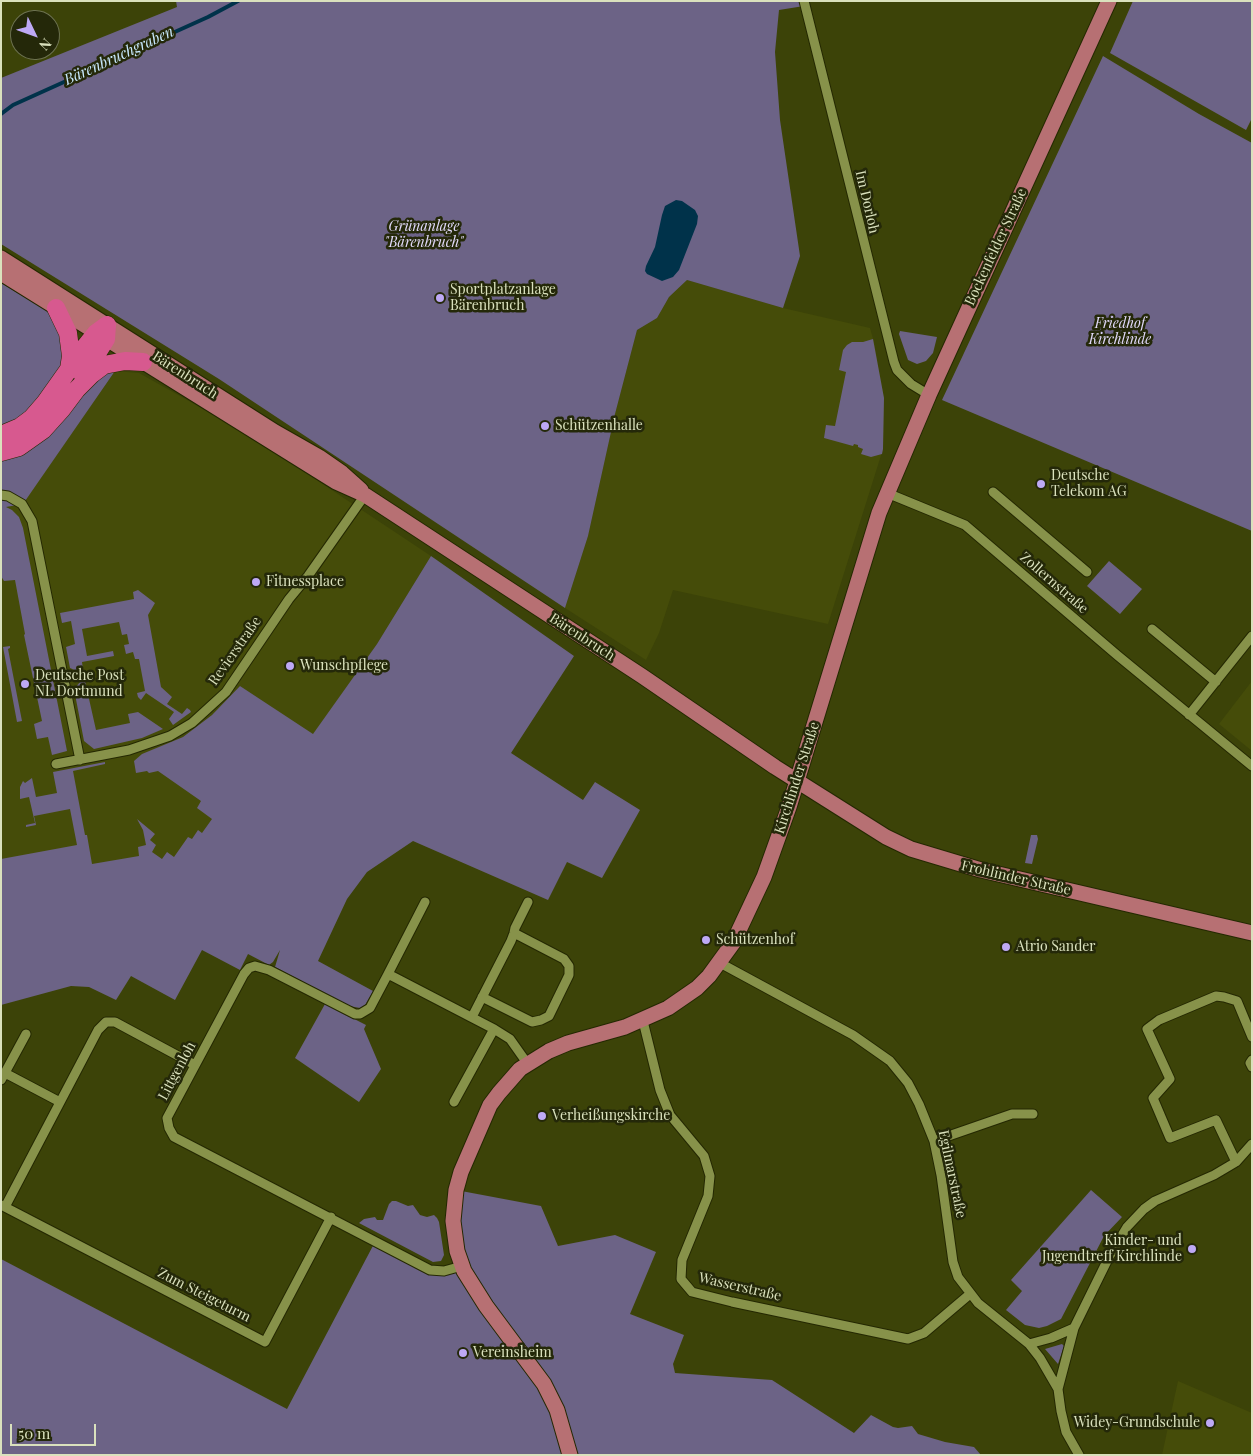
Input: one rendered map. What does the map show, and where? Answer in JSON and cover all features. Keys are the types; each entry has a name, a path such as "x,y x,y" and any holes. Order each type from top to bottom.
{"highway":[{"path":"56,308 68,333 71,356 69,368"},
{"path":"1,435 20,427 32,418 45,403 69,368 103,332"},
{"path":"76,390 103,332"},
{"path":"1,452 18,447 33,438 51,421 76,390 104,365 125,361 143,362"}],"main road":[{"name":"Bockenfelder Straße","path":"887,493 929,394 1109,1"},
{"name":"Bärenbruch","path":"1,258 143,362 336,482 365,495 642,676 797,781"},
{"name":"Bärenbruch","path":"1,273 56,308 103,332 335,468 354,482 365,495"},
{"name":"Kirchlinder Straße","path":"570,1455 557,1410 544,1384 486,1306 462,1266 457,1251 453,1221 456,1190 461,1172 490,1106 507,1082 527,1063 568,1043 643,1020 680,1001 697,988 720,963 733,944 764,877 797,781 887,493"},
{"name":"Frohlinder Straße","path":"797,781 886,837 926,854 981,870 1252,933"}],"street":[{"name":"Im Dorloh","path":"804,1 894,362 897,370 911,384 929,394"},
{"path":"994,492 1087,572"},
{"name":"Zollernstraße","path":"887,493 965,525 1252,766"},
{"path":"1,495 8,496 22,504 32,521 80,760"},
{"name":"Revierstraße","path":"56,764 129,750 170,736 192,723 204,713 226,692 289,598 308,576 365,495"},
{"path":"1152,629 1216,682"},
{"path":"1189,715 1252,636"},
{"name":"Littgenloh","path":"425,902 370,1008 360,1014 354,1014 262,967 255,966 249,968 244,974 167,1118 174,1138 331,1217 430,1270 444,1271 462,1266"},
{"path":"472,1017 528,902"},
{"path":"482,997 532,1022 549,1016 569,975 569,966 564,959 514,933"},
{"name":"Egilmarstraße","path":"720,963 821,1017 881,1053 898,1068 908,1082 919,1104 934,1141 941,1175 953,1262 958,1277 978,1304 1029,1344 1040,1358 1058,1389 1066,1432 1079,1455"},
{"path":"388,974 472,1017 510,1039 527,1063"},
{"path":"1236,1162 1216,1120 1170,1138 1153,1098 1170,1079 1147,1029 1159,1020 1216,996 1224,996 1237,1001 1252,1037"},
{"name":"Wasserstraße","path":"643,1020 660,1090 670,1115 704,1156 710,1176 708,1196 682,1258 680,1270 681,1279 692,1292 908,1339 924,1333 970,1294"},
{"name":"Zum Steigeturm","path":"195,1065 115,1022 106,1022 98,1030 3,1206 265,1342 331,1217"},
{"path":"454,1102 494,1029"},
{"path":"26,1034 3,1077 60,1102"},
{"path":"1252,1060 1250,1063 1252,1068"},
{"path":"934,1141 1012,1114 1033,1114"},
{"path":"1058,1389 1074,1328 1109,1257 1127,1227 1155,1201 1214,1175 1236,1162 1252,1144"},
{"path":"1029,1344 1051,1338 1074,1328"}],"shaded area":[{"path":"687,280 783,308 870,328 884,398 883,449 828,624 673,590 659,633 646,660 565,608 588,536 615,414 637,330 657,318 669,297"},
{"path":"115,371 139,373 246,433 431,556 377,644 313,735 240,686 212,715 183,737 142,755 219,811 197,842 164,864 91,866 1,860 1,508 23,503"},
{"path":"1252,681 1252,751 1219,724"},
{"name":"Widey-Grundschule","path":"1178,1381 1252,1413 1252,1455 1162,1455"}],"green space":[{"name":"Grünanlage \"Bärenbruch\"","path":"176,1 804,1 804,6 779,10 775,52 780,120 800,256 783,308 687,280 669,297 657,318 637,330 615,414 588,536 565,608 219,379 1,244 1,78 46,60 60,60 60,54 177,7"},
{"path":"1133,1 1252,1 1252,118 1246,130 1110,53"},
{"name":"Friedhof Kirchlinde","path":"1103,56 1199,114 1252,143 1252,531 942,400"},
{"path":"1,283 46,310 64,334 63,363 28,414 1,429"},
{"path":"900,331 937,337 933,353 926,361 917,364 908,360 899,334"},
{"path":"873,339 884,398 882,454 871,457 861,454 863,449 858,447 858,445 854,444 853,446 824,438 826,425 835,426 846,372 839,370 843,350 852,342 863,342"},
{"path":"108,369 115,371 23,504 6,507 19,517 23,528 67,751 52,755 48,737 37,739 34,724 42,721 24,635 15,580 4,581 1,576 1,460 95,377"},
{"path":"431,556 574,656 511,753 583,800 595,782 640,810 602,878 567,862 548,900 413,841 367,872 347,899 318,961 373,991 365,1005 360,1008 349,1006 275,967 280,950 269,965 248,954 240,970 202,950 175,1000 131,976 116,1000 89,987 71,986 1,1005 1,859 77,845 70,809 34,816 36,825 26,827 26,825 35,823 29,797 20,799 20,787 23,781 25,783 32,778 36,797 57,793 53,772 105,762 105,764 73,771 92,864 139,856 138,847 146,845 143,830 137,819 155,834 150,840 156,845 152,852 162,859 167,852 174,857 188,837 192,839 198,830 202,833 212,819 197,808 201,801 158,771 136,773 134,761 142,754 183,737 212,715 240,686 313,734 377,644"},
{"path":"1109,561 1142,589 1120,614 1087,586"},
{"path":"138,590 155,603 148,615 161,687 172,697 167,704 182,714 187,708 191,712 173,725 169,719 174,712 146,693 141,700 138,697 137,693 145,691 139,659 135,659 133,652 126,654 124,645 129,644 127,634 122,635 119,622 82,629 87,656 113,651 114,656 82,662 83,670 77,671 70,668 66,647 75,644 71,621 62,623 60,613 134,599 133,592"},
{"path":"10,646 8,649 22,721 17,722 3,647"},
{"path":"81,681 85,681 96,730 130,723 128,714 138,712 163,729 142,738 94,749 84,741 74,689"},
{"path":"1031,835 1037,835 1038,839 1032,864 1025,863"},
{"path":"325,1004 366,1025 364,1029 381,1069 359,1102 295,1058"},
{"path":"456,1190 541,1206 558,1246 615,1235 656,1252 630,1314 684,1335 673,1364 675,1373 772,1380 854,1433 871,1415 893,1427 912,1426 918,1434 945,1442 974,1447 981,1455 1,1455 1,1259 287,1409 376,1240 430,1270 461,1267"},
{"path":"1091,1190 1122,1217 1104,1236 1061,1319 1039,1328 1025,1325 1006,1310 1022,1291 1011,1280"},
{"path":"392,1201 408,1206 413,1205 420,1215 427,1217 434,1215 437,1218 444,1255 441,1261 433,1262 359,1223 364,1219 375,1217 377,1220 383,1220"},
{"path":"1062,1344 1064,1346 1058,1364 1045,1349"}],"water":[{"path":"676,200 682,201 695,210 698,216 697,224 679,270 673,277 662,281 647,274 645,271 655,247 665,206"}],"waterway":[{"name":"Bärenbruchgraben","path":"1,114 13,105 208,17 238,1"}],"place":[{"name":"Sportplatzanlage Bärenbruch","path":"440,298"},
{"name":"Schützenhalle","path":"545,426"},
{"name":"Deutsche Telekom AG","path":"1041,484"},
{"name":"Fitnessplace","path":"256,582"},
{"name":"Wunschpflege","path":"290,666"},
{"name":"Deutsche Post NL Dortmund","path":"25,684"},
{"name":"Schützenhof","path":"706,940"},
{"name":"Atrio Sander","path":"1006,947"},
{"name":"Verheißungskirche","path":"542,1116"},
{"name":"Kinder- und Jugendtreff Kirchlinde","path":"1192,1249"},
{"name":"Vereinsheim","path":"463,1353"},
{"name":"Widey-Grundschule","path":"1210,1423"}]}
